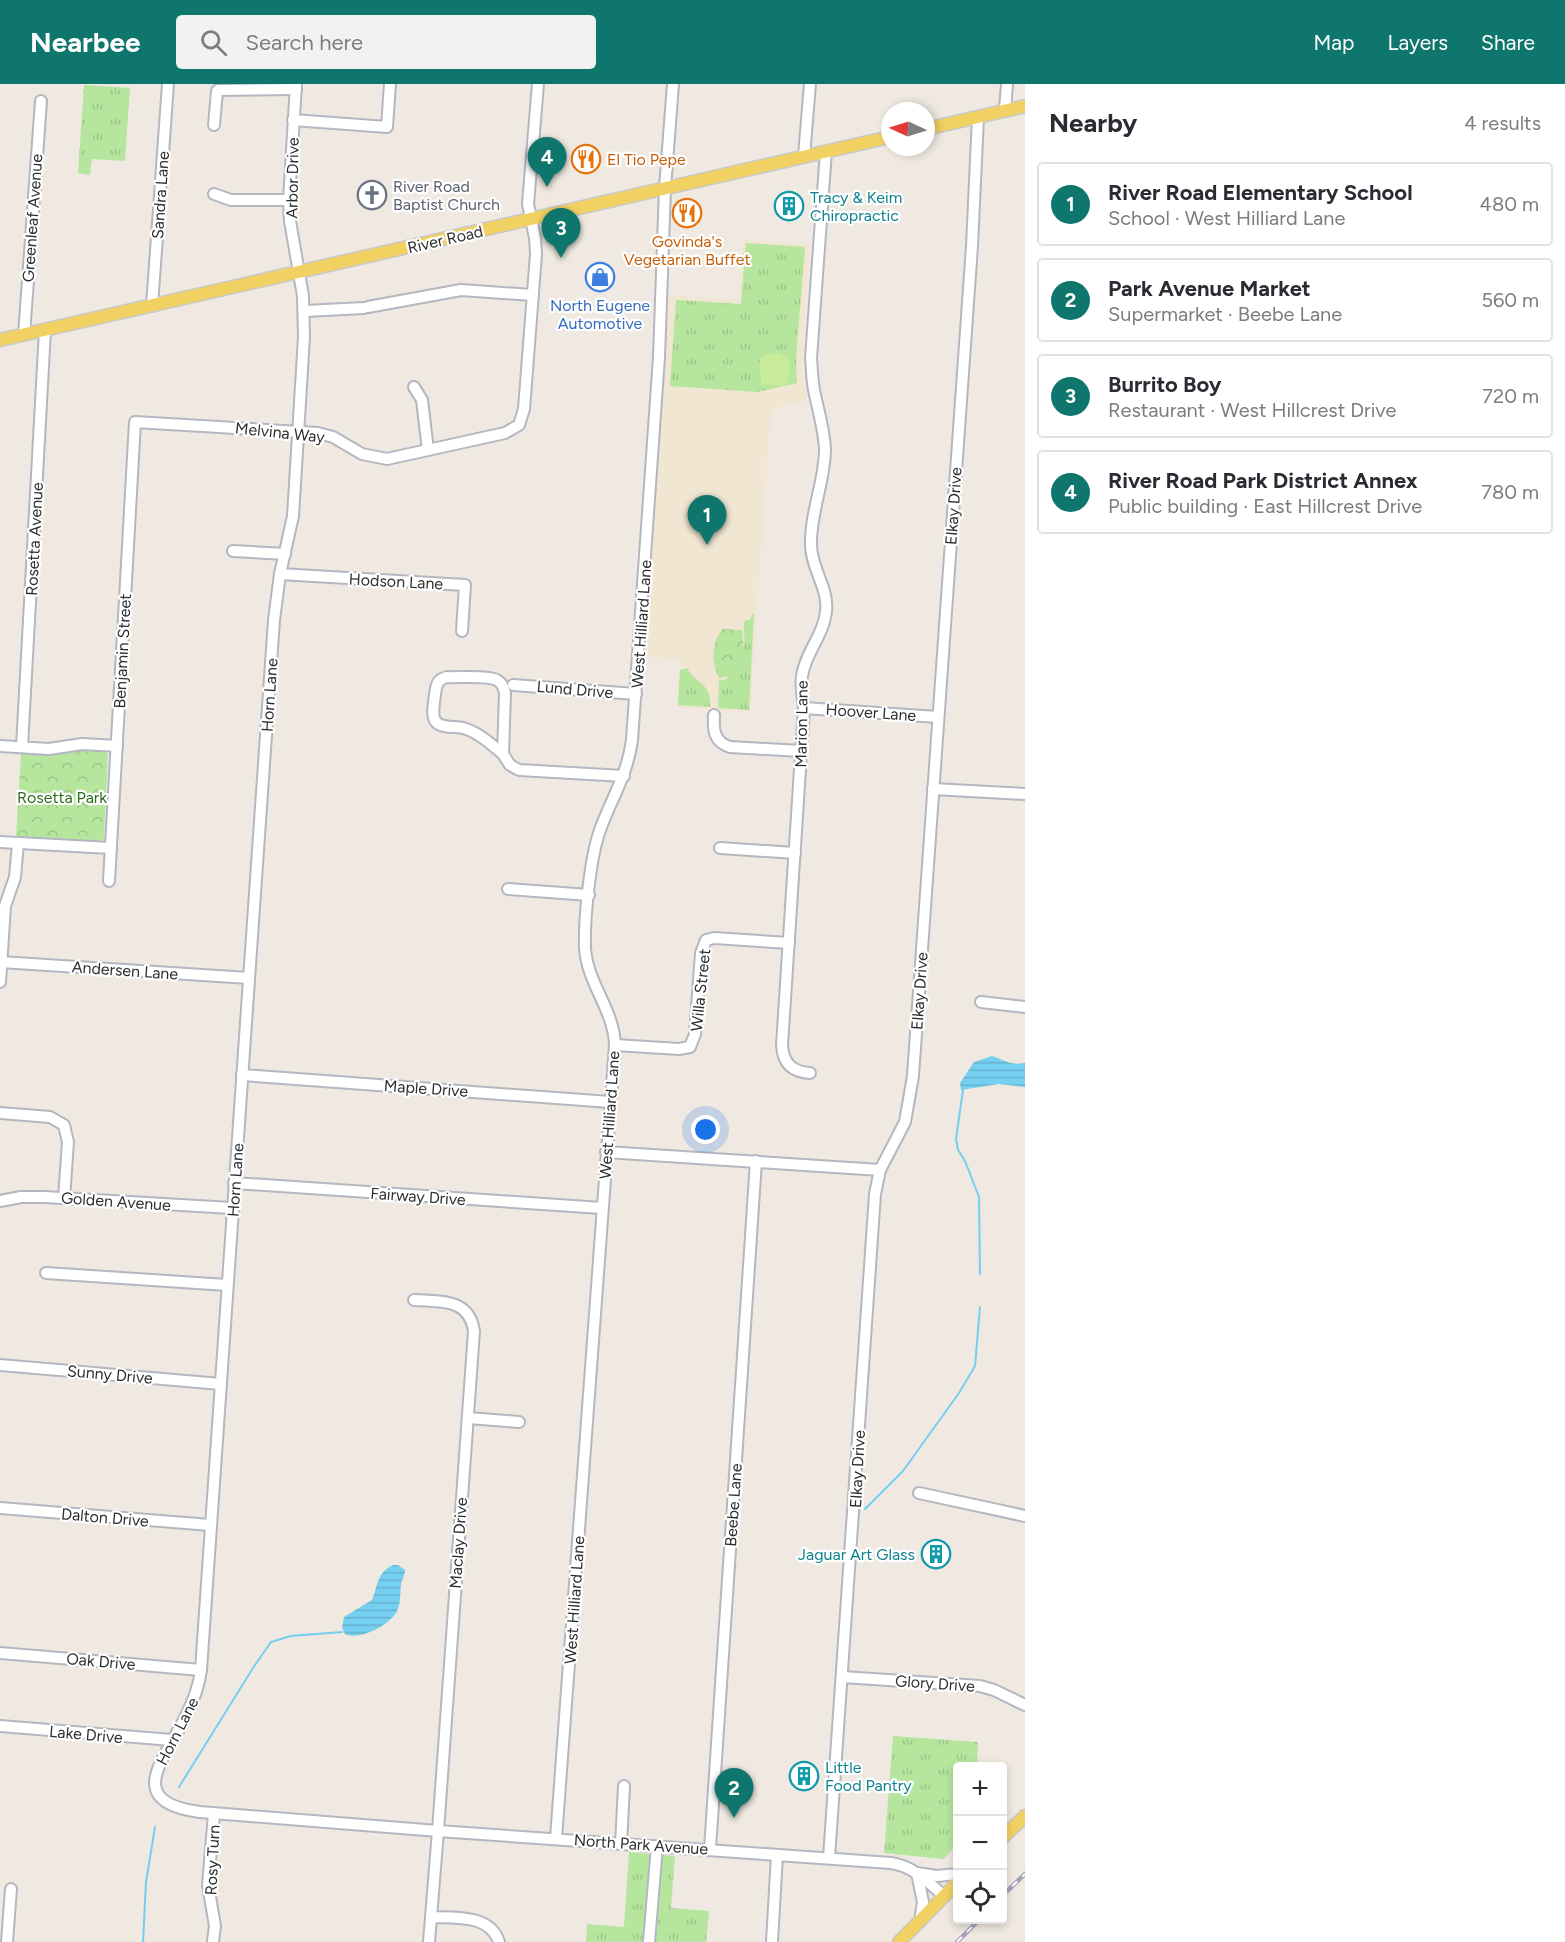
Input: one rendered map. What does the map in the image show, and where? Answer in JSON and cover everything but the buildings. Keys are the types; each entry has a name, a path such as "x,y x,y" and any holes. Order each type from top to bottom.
{"main road":[{"path":"935,127 1025,106"},
{"name":"River Road","path":"0,340 881,139"},
{"path":"1007,1833 1025,1816"},
{"path":"898,1942 953,1887"}],"street":[{"name":"Sandra Lane","path":"152,306 168,84"},
{"path":"293,120 387,127 390,84"},
{"path":"305,311 366,308 462,290 533,295 536,247 528,204 538,84"},
{"name":"West Hilliard Lane","path":"556,1838 615,1044 611,1024 593,981 585,940 589,895 599,832 624,777 630,755 660,332 673,84"},
{"path":"804,156 810,84"},
{"path":"1005,110 1007,84"},
{"path":"214,125 217,91 219,90 296,86"},
{"name":"Arbor Drive","path":"296,86 289,200 299,272"},
{"name":"Greenleaf Avenue","path":"24,335 41,101"},
{"name":"Elkay Drive","path":"829,1858 875,1194 880,1170 905,1122 912,1090 972,246 978,117"},
{"name":"Marion Lane","path":"810,1073 791,1068 782,1052 804,708 801,676 823,628 827,610 824,593 812,558 811,543 825,450 822,424 813,388 811,358 826,151"},
{"path":"214,194 231,200 289,200"},
{"name":"Horn Lane","path":"299,272 305,311 299,431 292,527 280,574 274,620 201,1670 196,1694 156,1772 154,1782 159,1795 175,1807 194,1812 438,1831"},
{"name":"Melvina Way","path":"135,422 299,431 327,435 362,454 379,458 395,458 504,433 516,428 521,422 524,409 533,295"},
{"name":"Rosetta Avenue","path":"22,747 45,330"},
{"path":"414,387 422,399 428,450"},
{"name":"Benjamin Street","path":"110,881 135,422"},
{"path":"233,551 285,554"},
{"name":"Hodson Lane","path":"280,574 465,585 462,631"},
{"path":"503,754 505,693 502,684 490,679 447,677 438,681 435,690 434,713 437,723 441,726 465,729 487,741 503,754 510,765 519,770 624,777"},
{"name":"Lund Drive","path":"513,685 636,694"},
{"name":"Hoover Lane","path":"804,708 938,717"},
{"path":"714,715 716,737 727,746 801,751"},
{"path":"0,746 55,749 82,744 117,746"},
{"path":"933,789 1025,794"},
{"path":"0,842 111,849"},
{"path":"0,982 5,906 15,877 18,843"},
{"path":"720,848 795,853"},
{"path":"508,889 589,895"},
{"name":"Willa Street","path":"615,1044 679,1049 690,1052 695,1034 703,938 789,943"},
{"name":"Andersen Lane","path":"1,962 249,978"},
{"path":"981,1002 1025,1007"},
{"name":"Maple Drive","path":"242,1075 610,1102"},
{"path":"0,1113 45,1116 61,1122 68,1142 64,1198"},
{"path":"606,1152 880,1170"},
{"name":"Beebe Lane","path":"710,1849 756,1161"},
{"name":"Fairway Drive","path":"234,1183 602,1208"},
{"name":"Golden Avenue","path":"0,1201 33,1197 232,1208"},
{"path":"46,1273 227,1285"},
{"name":"Maclay Drive","path":"414,1300 454,1304 470,1318 474,1331 438,1831"},
{"name":"Sunny Drive","path":"0,1365 221,1384"},
{"path":"468,1418 519,1422"},
{"path":"919,1493 1025,1516"},
{"name":"Dalton Drive","path":"0,1508 210,1526"},
{"name":"Oak Drive","path":"0,1653 201,1670"},
{"name":"Glory Drive","path":"842,1677 980,1686 1025,1705"},
{"name":"Lake Drive","path":"0,1726 172,1740"},
{"path":"621,1844 624,1786"},
{"name":"Rosy Turn","path":"213,1941 215,1926 208,1885 214,1814"},
{"path":"429,1942 438,1831"},
{"name":"North Park Avenue","path":"438,1831 899,1864 918,1873 944,1896"},
{"path":"649,1942 657,1846"},
{"path":"772,1942 777,1855"},
{"path":"920,1921 923,1902 918,1873 937,1876 953,1874"},
{"path":"7,1942 11,1889"},
{"path":"431,1917 482,1922 493,1930 499,1942"}],"shaded area":[{"path":"743,240 810,245 801,371 807,401 771,410 750,712 677,707 680,659 646,657 667,295 739,300"}],"green space":[{"path":"84,85 130,88 125,161 92,159 90,175 78,173"},
{"path":"746,243 805,247 796,358 797,383 757,392 670,386 676,300 741,304"},
{"path":"778,353 790,358 789,381 784,386 761,384 759,363 761,359 769,354"},
{"path":"754,613 749,710 718,708 719,681 728,679 726,677 737,671 745,640 745,620 750,620"},
{"path":"722,629 742,630 744,654 743,661 736,672 719,678 713,653"},
{"path":"687,668 709,693 710,707 678,705 680,670"},
{"name":"Rosetta Park","path":"79,750 103,751 108,754 104,839 97,842 16,837 21,753 56,755"},
{"path":"893,1736 978,1742 977,1762 953,1762 953,1849 944,1859 884,1853"},
{"path":"629,1852 675,1856 671,1908 709,1911 706,1942 586,1942 587,1924 624,1927"}],"water":[{"path":"992,1056 1012,1063 1025,1063 1025,1087 999,1084 961,1090 960,1083 974,1062"},
{"path":"393,1565 398,1565 405,1570 397,1611 388,1621 374,1630 351,1636 345,1634 342,1628 344,1617 372,1600 381,1575"}],"waterway":[{"path":"963,1090 956,1139 958,1150 965,1161 979,1197 980,1274"},
{"path":"865,1509 903,1471 959,1393 975,1366 980,1307"},
{"path":"179,1787 271,1642 291,1636 342,1632"},
{"path":"143,1942 146,1882 155,1827"}],"railway":[{"path":"1007,1891 1025,1874"},
{"path":"957,1942 975,1924"}],"place":[{"name":"El Tio Pepe","path":"586,159"},
{"name":"River Road Park District Annex","path":"547,187"},
{"name":"River Road Baptist Church","path":"372,195"},
{"name":"Tracy & Keim Chiropractic","path":"789,206"},
{"name":"Govinda's Vegetarian Buffet","path":"687,213"},
{"name":"Burrito Boy","path":"561,258"},
{"name":"North Eugene Automotive","path":"600,277"},
{"name":"River Road Elementary School","path":"707,545"},
{"name":"Jaguar Art Glass","path":"936,1554"},
{"name":"Little Food Pantry","path":"804,1776"},
{"name":"Park Avenue Market","path":"734,1818"}]}
